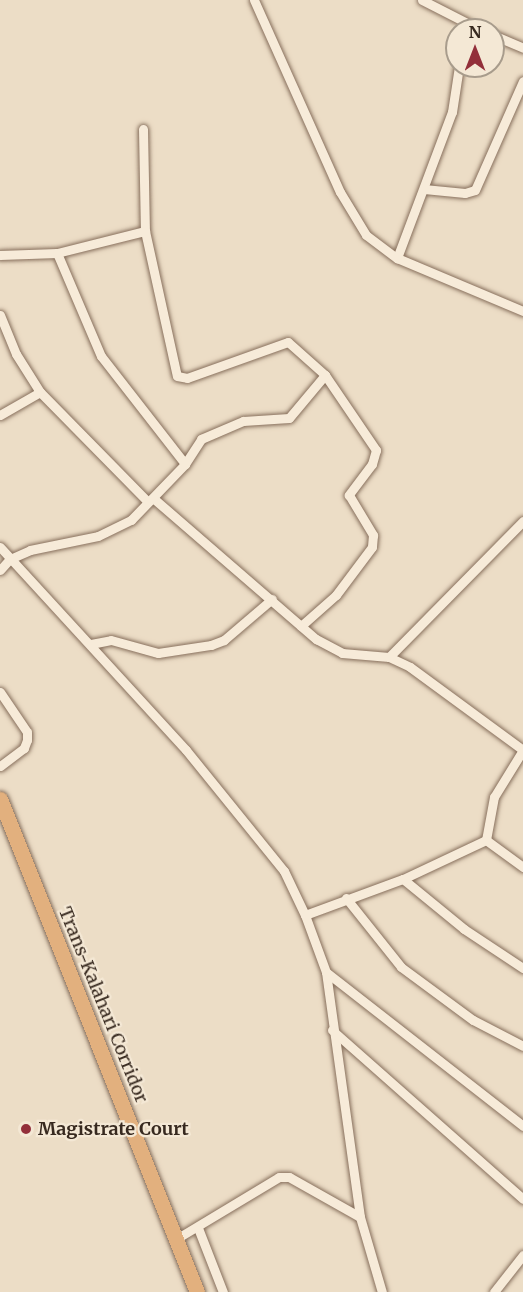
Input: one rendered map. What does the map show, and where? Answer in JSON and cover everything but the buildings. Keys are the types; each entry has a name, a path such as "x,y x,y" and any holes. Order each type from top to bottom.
{"highway":[{"name":"Trans-Kalahari Corridor","path":"0,799 197,1292"}],"street":[{"path":"254,0 355,220 378,246 397,258 523,311"},
{"path":"422,0 450,18"},
{"path":"505,40 523,48"},
{"path":"397,258 452,112 457,78"},
{"path":"424,189 465,194 475,190 523,81"},
{"path":"143,129 145,231 177,376 187,378 288,342 325,375 376,450 372,464 350,495 373,541 369,553 336,595 301,626"},
{"path":"0,255 57,253 145,231"},
{"path":"57,253 101,356 185,464"},
{"path":"0,315 16,354 40,392 150,500 272,599 301,626 342,653 389,657 440,686 523,750 494,797 486,840"},
{"path":"0,570 10,559 30,550 98,536 131,520 185,464 194,446 211,432 257,418 289,418 325,375"},
{"path":"0,415 40,392"},
{"path":"389,657 523,521"},
{"path":"0,547 91,644 254,830 284,871 305,915 326,972 332,1030 360,1217 382,1292"},
{"path":"91,644 111,640 158,653 211,645 224,640 272,599"},
{"path":"0,692 27,732 27,740 24,748 0,766"},
{"path":"305,915 346,898 403,879 486,840"},
{"path":"486,840 523,867"},
{"path":"403,879 464,929 523,968"},
{"path":"346,898 401,967 473,1020 523,1046"},
{"path":"326,972 523,1126"},
{"path":"332,1030 523,1199"},
{"path":"176,1239 198,1228 279,1177 289,1177 360,1217"},
{"path":"198,1228 223,1292"},
{"path":"494,1292 523,1255"}],"place":[{"name":"Magistrate Court","path":"26,1129"}]}
